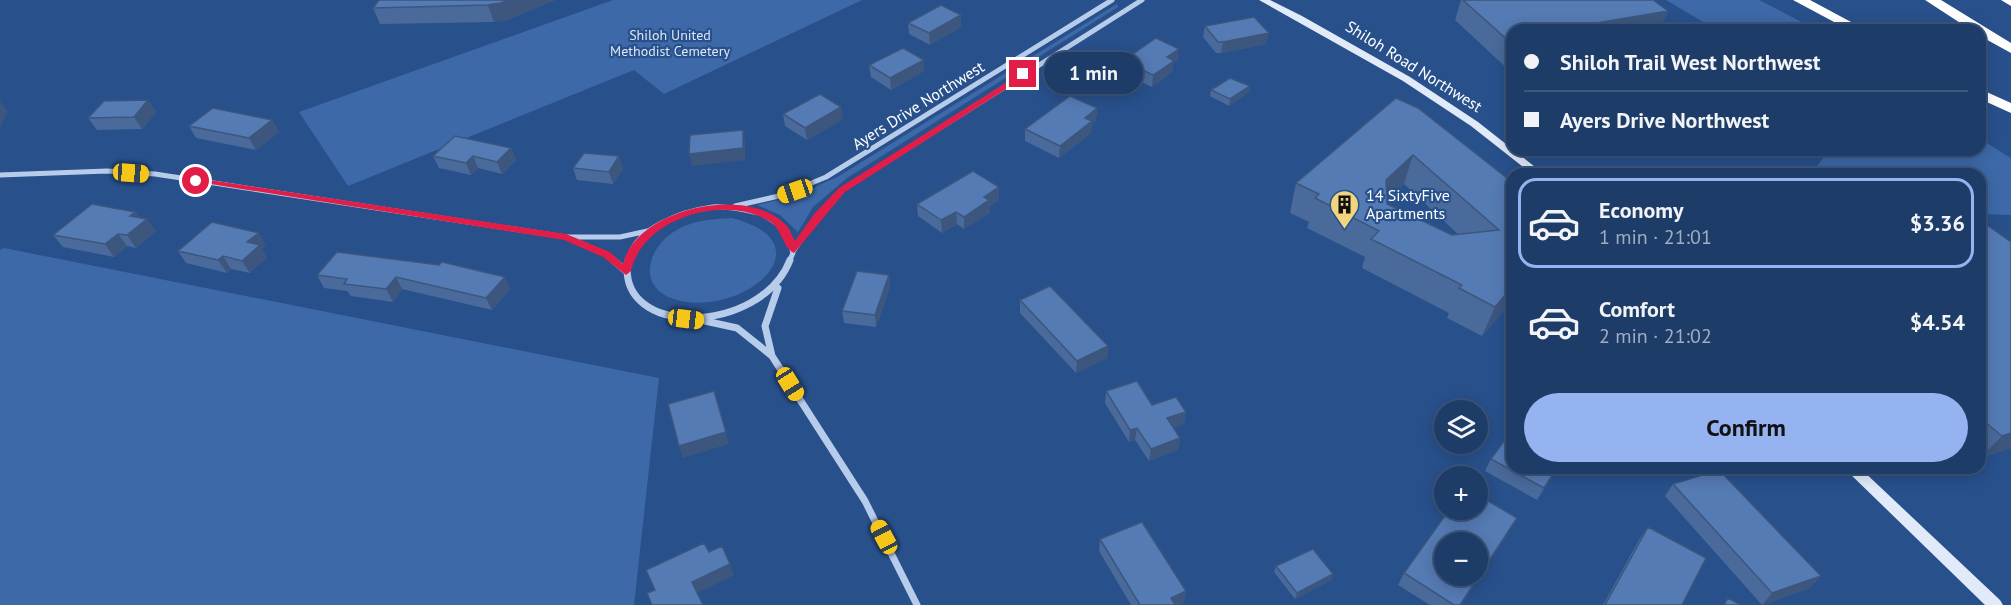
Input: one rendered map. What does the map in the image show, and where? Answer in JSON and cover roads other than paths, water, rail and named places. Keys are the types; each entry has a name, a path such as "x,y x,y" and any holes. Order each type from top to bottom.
{"highway":[{"path":"1800,0 1847,24"},
{"path":"1932,0 1971,24"},
{"path":"1986,33 2011,49"},
{"path":"1986,96 2011,109"}],"street":[{"name":"Ayers Drive Northwest","path":"727,207 783,195 826,177 1112,0"},
{"name":"Ayers Drive Northwest","path":"794,250 818,215 842,190 1142,0"},
{"name":"Shiloh Road Northwest","path":"1263,0 1331,35 1425,91 1506,147"},
{"name":"Shiloh Road Northwest","path":"1517,156 1532,168"},
{"path":"0,175 108,171 155,174 566,237 620,237 652,230 692,211 727,207 757,212 774,219 784,228 794,250 788,274 779,286 765,326 772,356"},
{"path":"652,230 634,250 626,271 628,285 642,303 666,315 722,323 737,328 772,356 865,501 917,605"},
{"path":"566,237 607,255 626,271"},
{"path":"686,319 731,314 751,306 779,286"},
{"path":"1857,474 1995,605"}],"place":[{"name":"14 SixtyFive Apartments","path":"1345,230"}],"park label":[{"name":"Shiloh United Methodist Cemetery","path":"670,44"}]}
